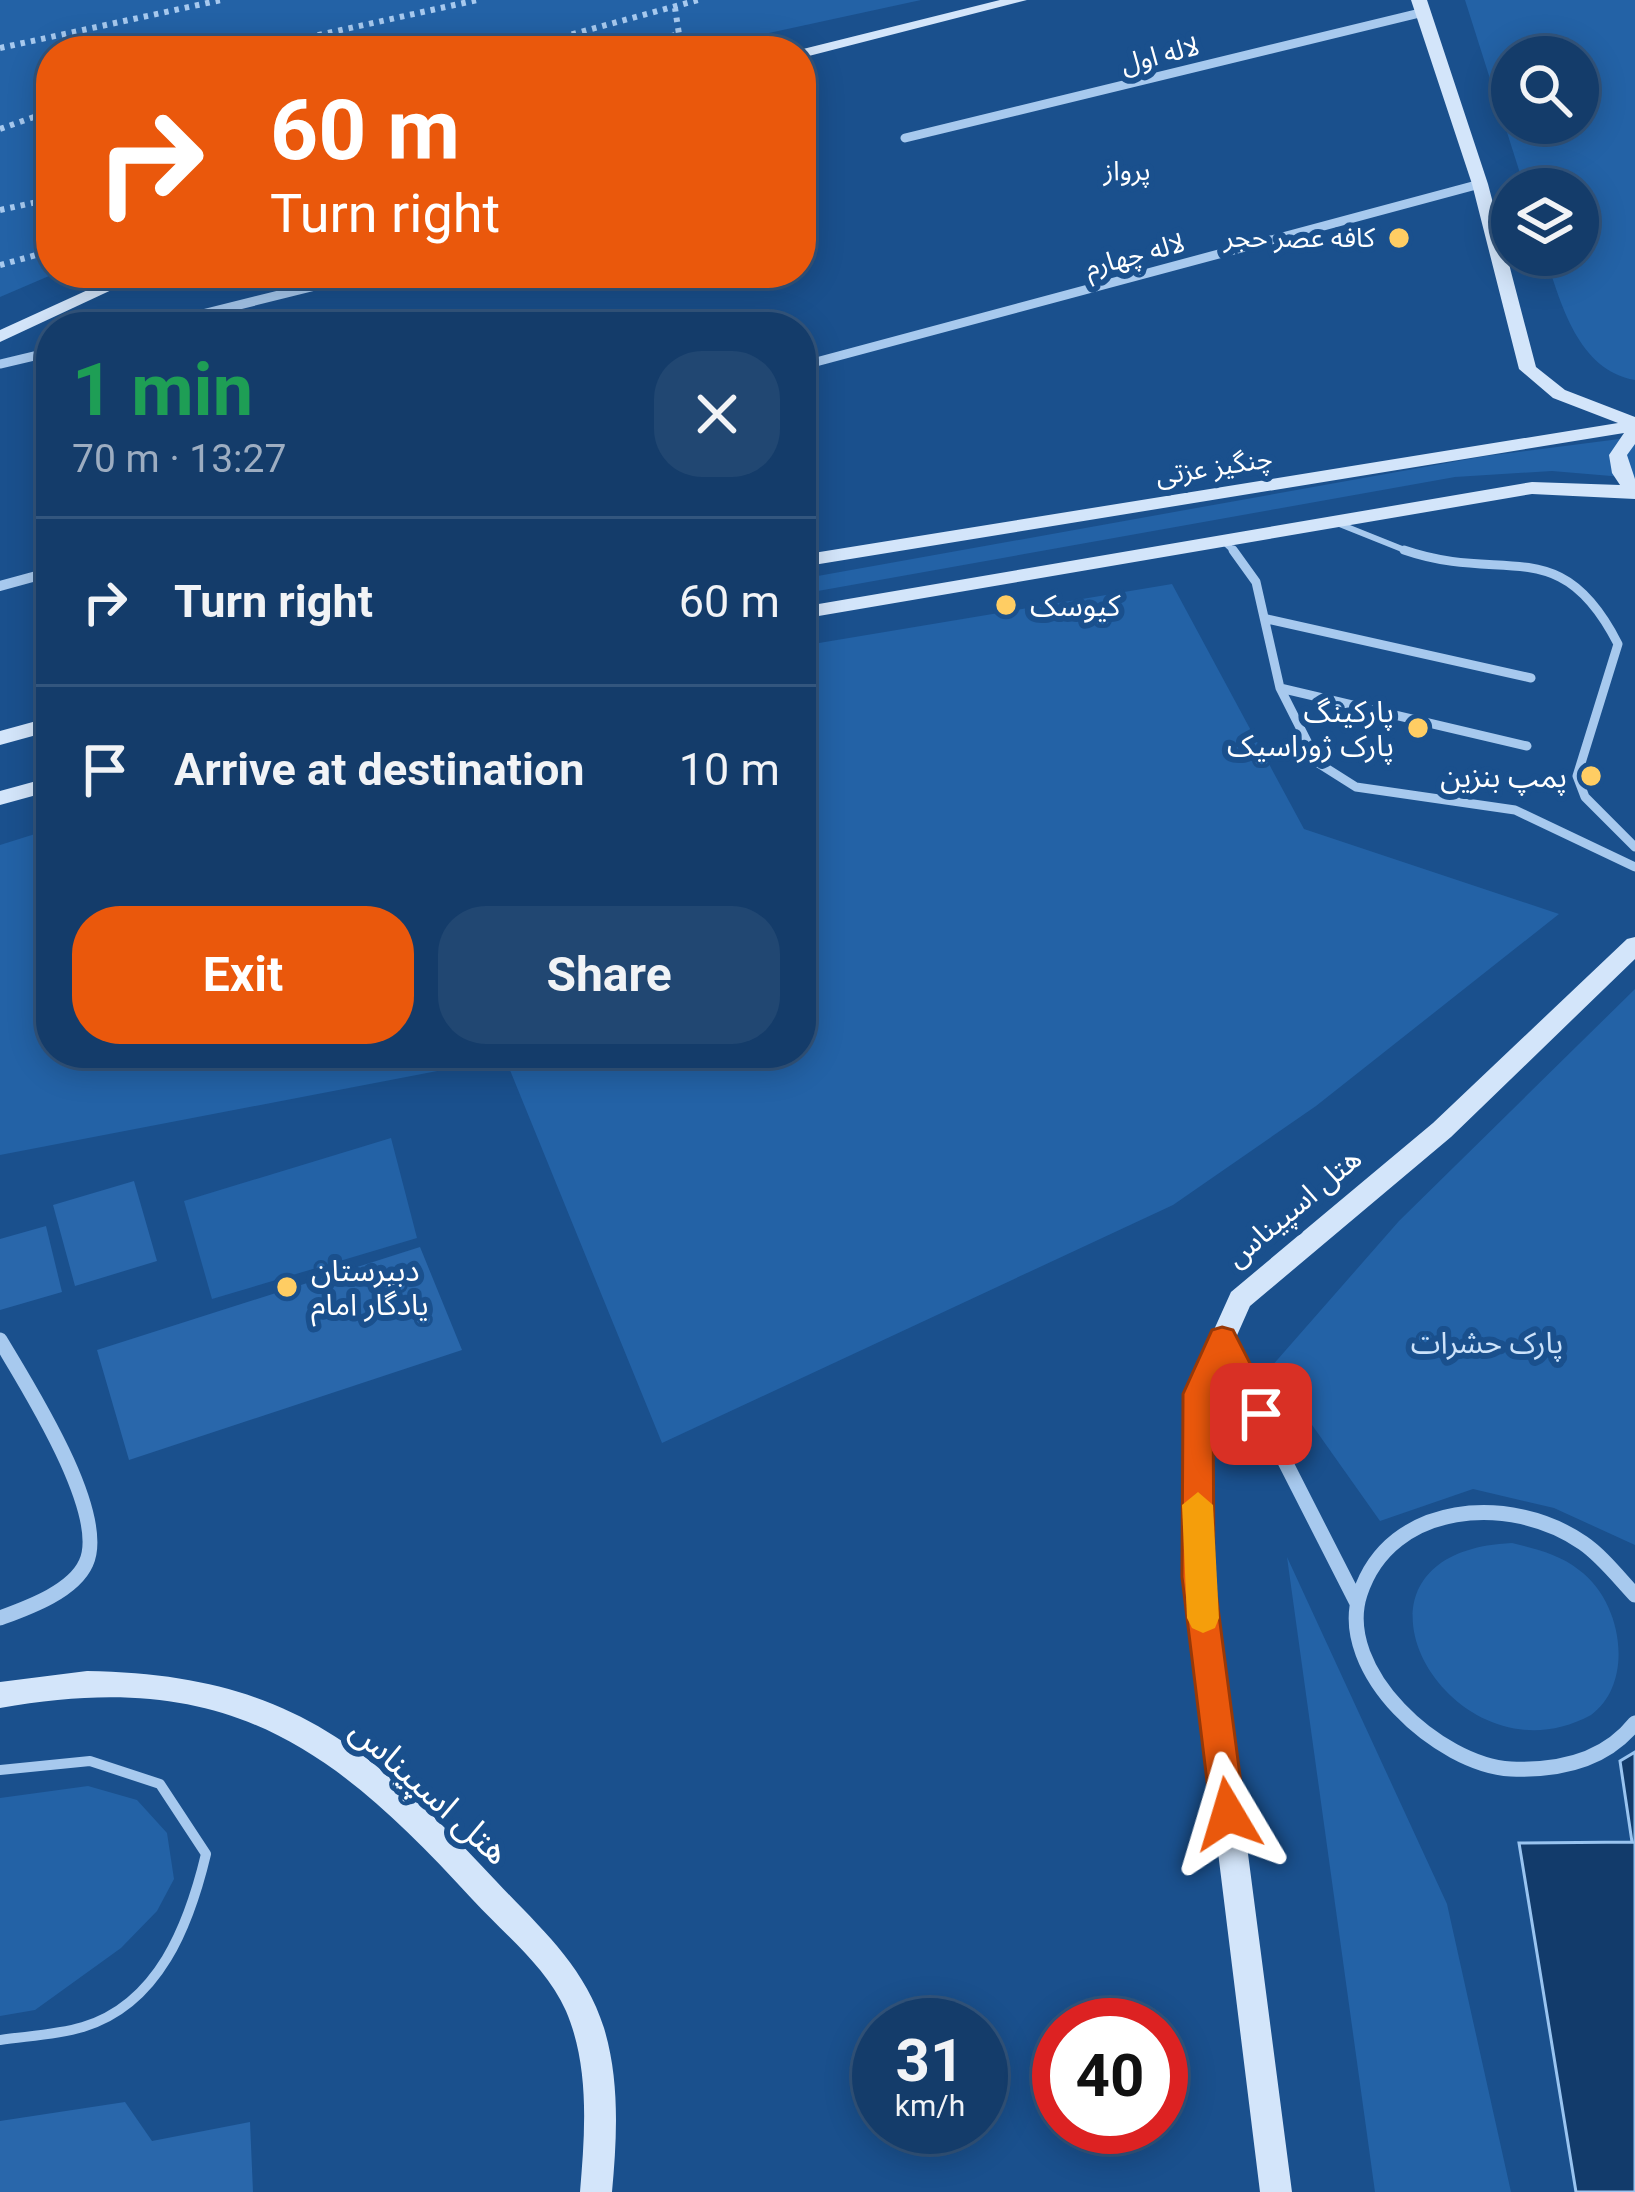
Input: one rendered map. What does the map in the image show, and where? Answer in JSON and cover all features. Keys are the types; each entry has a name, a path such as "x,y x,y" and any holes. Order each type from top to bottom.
{"street":[{"path":"816,49 1019,0"},
{"path":"1422,6 1480,184 1528,369 1558,394 1635,427 1618,454 1621,473 1634,492"},
{"name":"لاله اول","path":"905,138 1422,6"},
{"name":"لاله چهارم","path":"816,362 1480,184"},
{"path":"54,312 106,288"},
{"path":"211,312 307,288"},
{"path":"0,337 36,320"},
{"path":"0,364 36,356"},
{"name":"چنگیز عزتی","path":"816,559 1635,427"},
{"path":"816,610 1532,488 1634,492"},
{"path":"0,586 36,576"},
{"path":"0,738 36,728"},
{"path":"0,798 36,788"},
{"name":"هتل اسپیناس","path":"1276,2192 1198,1577 1198,1394 1240,1299 1442,1130 1635,945"},
{"path":"1222,1339 1357,1603"},
{"path":"0,1340 44,1414 93,1538 86,1563 73,1575 21,1610 0,1618"},
{"path":"1635,1595 1616,1568 1577,1536 1532,1516 1482,1508 1436,1515 1397,1534 1369,1566 1357,1603 1360,1646 1378,1688 1410,1724 1453,1752 1502,1769 1552,1770 1596,1756 1635,1723"},
{"name":"هتل اسپیناس","path":"0,1695 44,1685 111,1681 168,1689 255,1710 340,1754 454,1856 567,1980 599,2071 596,2192"}],"lane":[{"path":"1332,521 1436,560 1553,569 1583,585 1601,603 1618,644 1577,776 1585,797 1635,847"},
{"path":"1222,540 1242,558 1256,582 1280,688 1318,763 1357,787 1515,810 1635,867"},
{"path":"1268,620 1532,678"},
{"path":"1280,688 1527,746"},
{"path":"0,1771 90,1761 160,1784 206,1854 191,1922 149,1986 92,2024 0,2040"}],"path":[{"path":"55,36 221,0"},
{"path":"314,36 477,0"},
{"path":"568,36 698,0"},
{"path":"672,36 679,34 675,8"},
{"path":"0,48 36,40"},
{"path":"0,129 36,117"},
{"path":"0,210 36,202"},
{"path":"0,265 36,255"}],"green space":[{"path":"0,0 921,0 755,36 36,36 36,282 0,297"},
{"path":"1465,0 1635,0 1635,380 1599,363 1565,313 1552,276 1599,276 1599,168 1518,168 1511,144 1599,144 1599,36 1491,36 1491,82"},
{"path":"1635,437 1635,478 1552,471 1455,477 816,591 816,576 1486,456"},
{"path":"1172,584 1304,829 1559,914 1316,1106 1173,1205 662,1443 509,1068 816,1068 816,643"},
{"path":"36,834 36,1068 453,1068 0,1155 0,845"},
{"name":"پارک حشرات","path":"1635,989 1635,1545 1554,1508 1473,1489 1380,1521 1271,1367 1399,1221"},
{"path":"391,1138 417,1238 212,1299 184,1201"},
{"path":"1512,1543 1571,1564 1606,1602 1618,1642 1618,1663 1605,1701 1591,1715 1539,1730 1491,1722 1452,1697 1424,1661 1413,1622 1421,1585 1453,1556"},
{"path":"1287,1557 1447,1904 1511,2192 1375,2192"},
{"path":"88,1786 137,1800 167,1833 174,1879 157,1911 121,1948 35,2010 0,2016 0,1798"}],"shaded area":[{"path":"1635,1752 1635,2192 1576,2192 1519,1843 1632,1842 1620,1761"}],"building":[{"path":"134,1181 157,1261 75,1286 53,1205"},
{"path":"46,1226 62,1292 0,1310 0,1239"},
{"path":"420,1247 462,1350 129,1460 97,1350"},
{"path":"125,2102 152,2141 250,2122 253,2192 0,2192 0,2121"}],"slow traffic":[{"path":"1198,1505 1203,1618"}],"place":[{"name":"کافه عصر حجر","path":"1399,238"},
{"name":"کیوسک","path":"1006,605"},
{"name":"پارکینگ پارک ژوراسیک","path":"1418,728"},
{"name":"پمپ بنزین","path":"1591,776"},
{"name":"دبیرستان یادگار امام","path":"287,1287"}],"district":[{"name":"پرواز","path":"1127,171"}],"route":[{"path":"1228,1814 1198,1577 1198,1394 1222,1339 1261,1414"}]}
